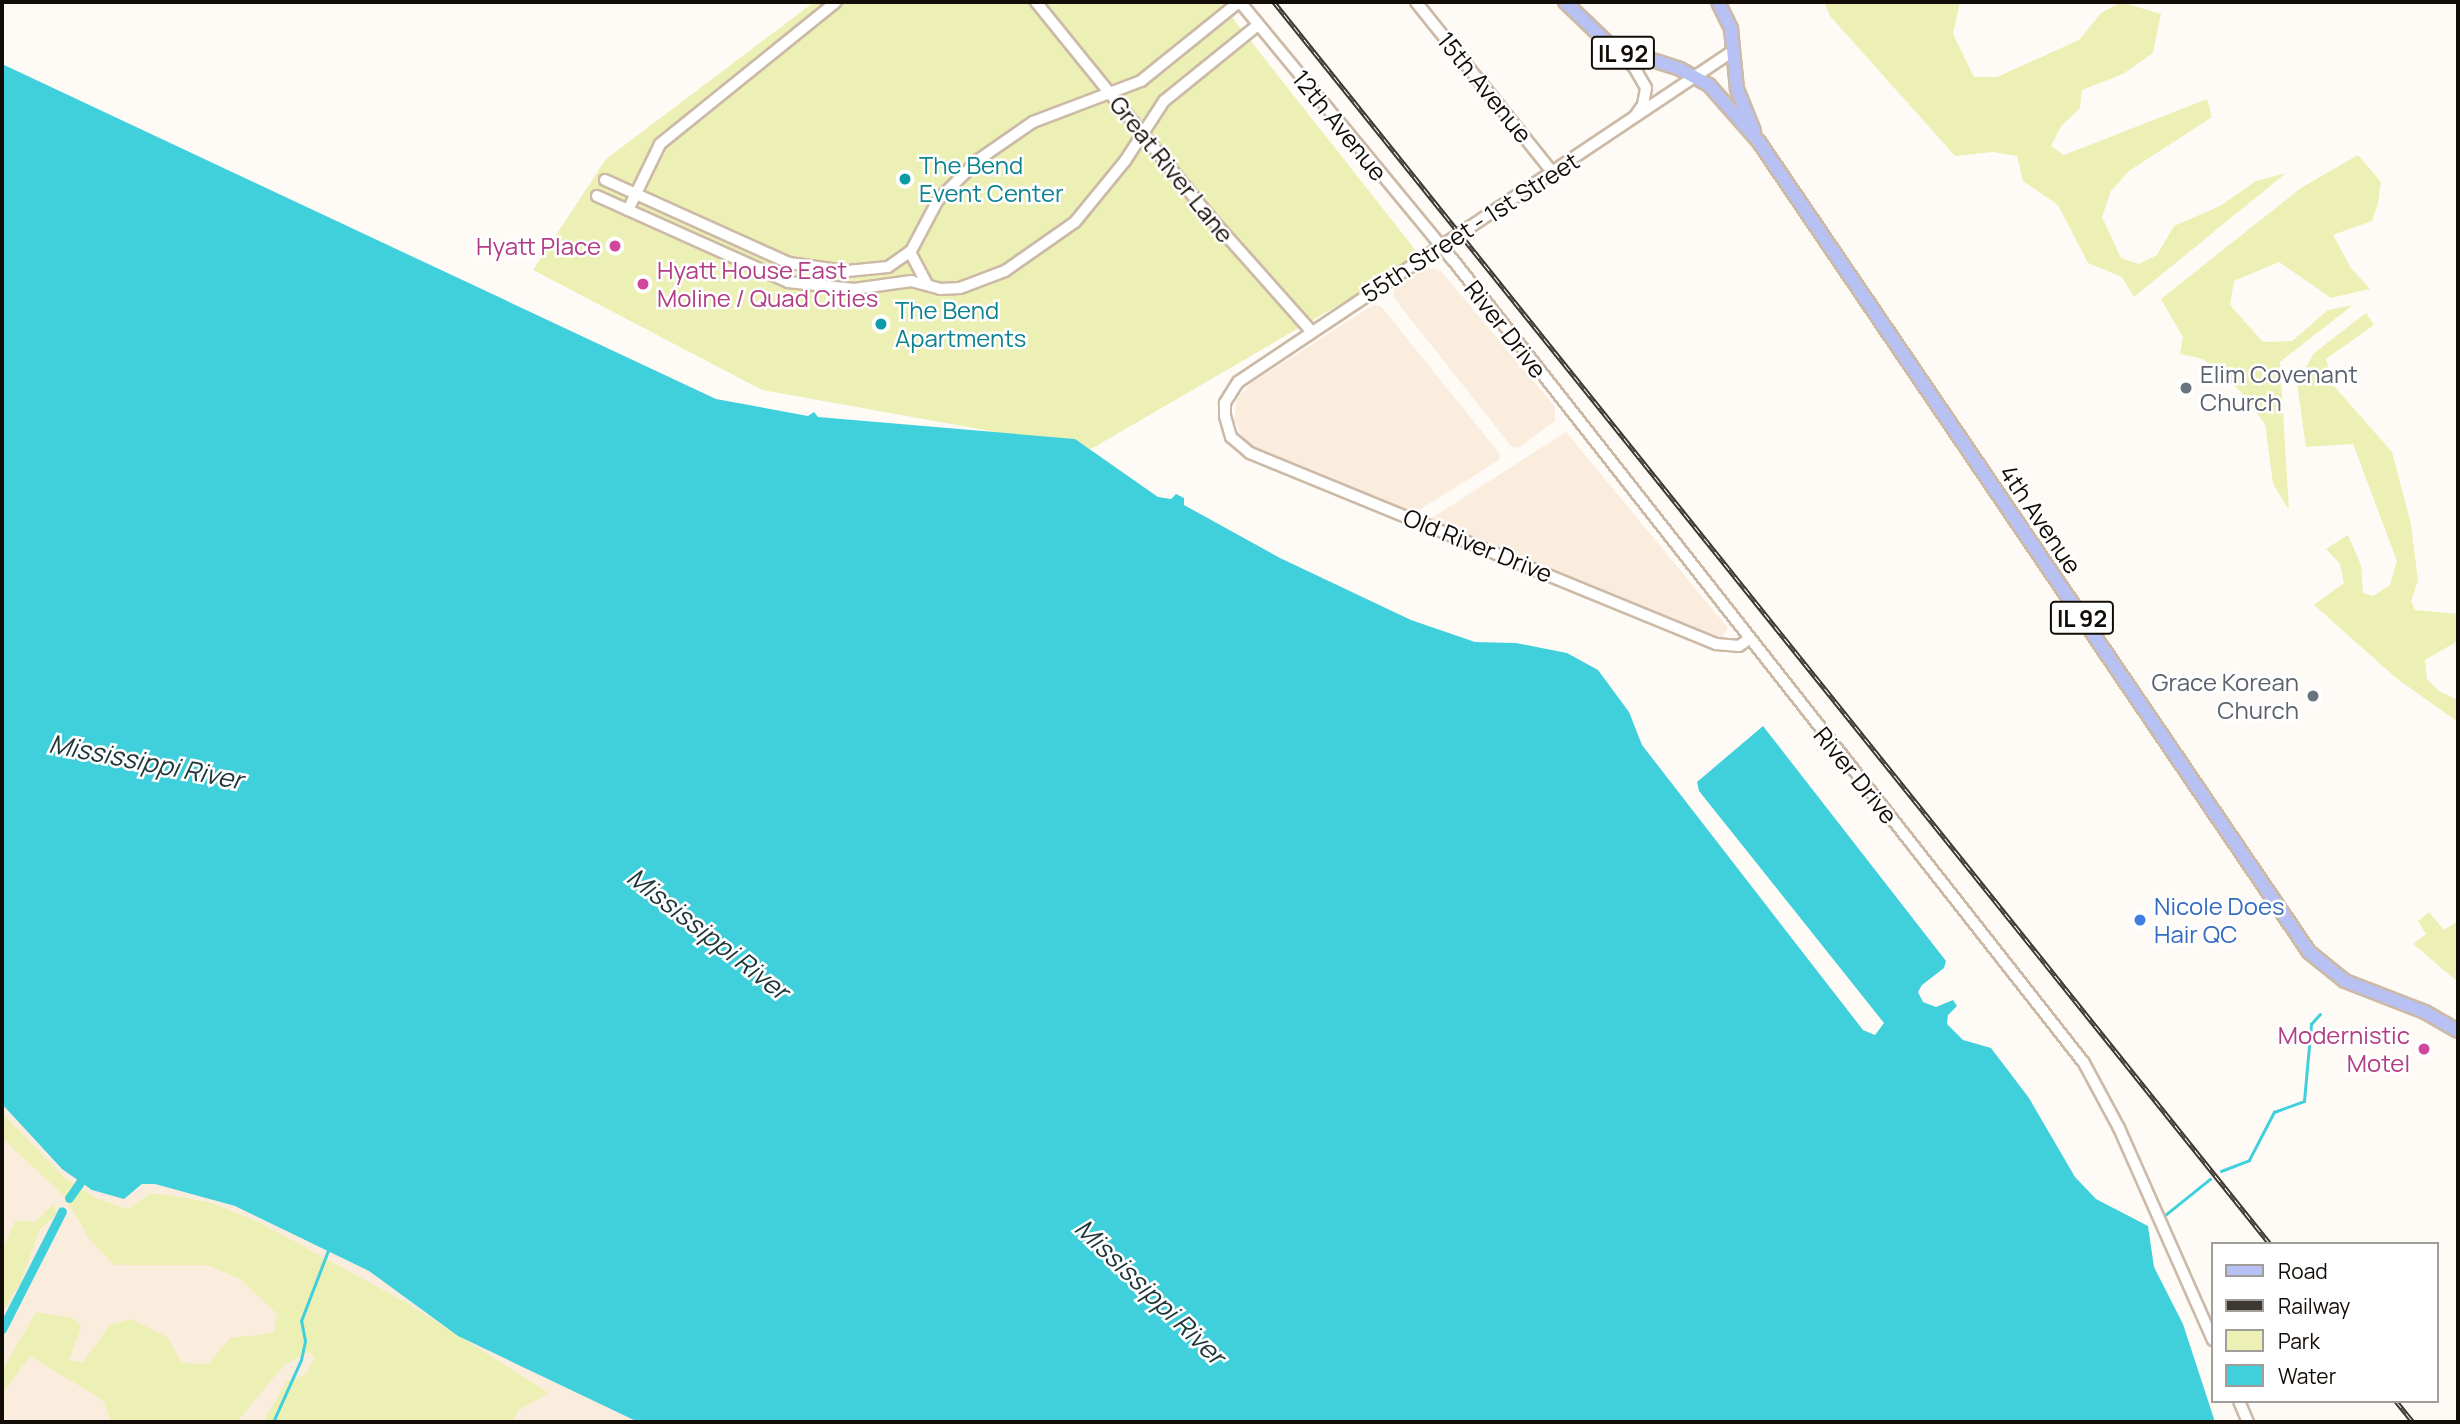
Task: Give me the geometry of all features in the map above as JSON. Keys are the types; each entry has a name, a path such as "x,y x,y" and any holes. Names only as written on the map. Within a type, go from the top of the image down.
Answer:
{"main road":[{"name":"IL 92","path":"1565,2 1612,47 1696,77"},
{"name":"IL 92","path":"1718,2 1731,29 1733,51"},
{"name":"4th Avenue","path":"1733,51 1737,89 1759,142"},
{"name":"4th Avenue","path":"1696,77 1720,94 1759,142 2302,942 2345,981 2425,1012 2458,1031"}],"street":[{"path":"628,209 652,155 671,134 835,2"},
{"name":"Great River Lane","path":"1036,2 1140,132 1312,331"},
{"path":"605,180 774,258 804,267 870,271 888,267 910,252 938,200 978,160 1033,122 1141,81 1240,2"},
{"name":"12th Avenue","path":"1240,2 1440,247"},
{"name":"15th Avenue","path":"1416,2 1553,173"},
{"path":"597,196 788,282 854,289 897,282 927,284 940,289 960,288 1027,258 1075,222 1125,161 1140,132 1164,101 1258,25"},
{"path":"1612,47 1634,66 1646,88 1643,105 1629,123"},
{"name":"55th Street - 1st Street","path":"1224,416 1225,403 1238,382 1733,51"},
{"name":"River Drive","path":"1440,247 2084,1063 2119,1128 2212,1338"},
{"path":"910,252 927,284"},
{"name":"Old River Drive","path":"1224,416 1231,437 1250,453 1718,645 1739,646 1749,639"},
{"path":"2240,1403 2248,1422"}],"shaded area":[{"path":"1426,267 1441,271 1555,407 1555,421 1518,448 1511,446 1393,297 1394,289"},
{"path":"1373,305 1381,306 1500,454 1499,460 1413,514 1245,443 1234,419 1237,399 1250,384"},
{"path":"1566,432 1728,628 1720,640 1430,519"},
{"path":"2,1104 62,1169 136,1191 142,1184 155,1184 235,1206 369,1271 458,1336 638,1422 2,1422"}],"green space":[{"path":"814,2 1220,2 1421,257 1091,449 762,390 533,270 606,159"},
{"path":"1824,2 1960,2 1953,34 1974,77 1997,77 2079,40 2101,13 2121,2 2161,14 2153,53 2123,74 2082,90 2080,108 2061,126 2051,146 2064,155 2207,99 2212,117 2129,171 2111,191 2102,217 2121,258 2139,264 2157,255 2174,226 2220,206 2256,181 2286,173 2134,297 2122,277 2088,263 2058,205 2023,181 2017,156 1993,152 1955,156 1830,16"},
{"path":"2358,155 2381,182 2378,203 2372,221 2333,235 2351,268 2370,289 2331,298 2279,262 2234,281 2230,305 2263,342 2292,341 2328,310 2353,305 2280,362 2289,510 2273,484 2265,424 2239,390 2203,359 2180,354 2183,337 2161,299 2301,188"},
{"path":"2366,313 2374,325 2326,359 2334,386 2392,452 2411,524 2418,581 2411,601 2415,610 2458,614 2458,641 2425,660 2427,679 2439,691 2458,700 2458,722 2396,678 2314,605 2344,583 2340,564 2326,549 2348,535 2361,565 2363,593 2373,596 2390,585 2397,561 2353,444 2306,447 2297,383 2314,353"},
{"path":"2429,912 2444,930 2458,921 2458,982 2413,944 2426,934 2418,921"},
{"path":"2,1113 65,1178 96,1198 128,1209 149,1194 165,1194 212,1203 261,1223 405,1302 549,1393 518,1410 513,1422 263,1422 286,1382 306,1374 315,1357 309,1352 284,1365 237,1422 111,1422 104,1401 30,1356 2,1394 2,1371 36,1312 73,1318 81,1327 69,1360 83,1362 110,1325 131,1319 167,1337 182,1363 208,1364 230,1338 274,1333 277,1314 240,1279 207,1265 114,1265 90,1240 64,1196 2,1138"},
{"path":"54,1203 57,1213 39,1231 21,1282 2,1313 2,1251 15,1221 35,1222"}],"water":[{"name":"Mississippi River","path":"2,64 716,399 808,416 814,412 818,417 1075,439 1158,497 1171,499 1176,494 1184,498 1184,505 1280,558 1411,620 1475,642 1516,643 1567,653 1598,670 1629,712 1642,745 1863,1030 1875,1035 1884,1023 1699,791 1697,782 1763,726 1946,961 1944,968 1922,985 1918,992 1923,1002 1936,1007 1953,1000 1957,1006 1948,1015 1947,1024 1963,1040 1991,1048 2029,1098 2075,1177 2096,1199 2148,1226 2154,1267 2183,1324 2215,1422 638,1422 458,1336 369,1271 235,1206 155,1184 142,1184 124,1199 92,1190 62,1169 2,1104"}],"waterway":[{"path":"2221,1171 2249,1160 2274,1112 2304,1101 2311,1024 2320,1014"},
{"path":"2164,1216 2210,1179"},
{"path":"69,1198 80,1182"},
{"path":"2,1329 62,1211"},
{"path":"273,1422 301,1360 305,1341 301,1321 329,1248"}],"railway":[{"path":"1274,2 2268,1242"},
{"path":"2398,1403 2413,1422"}],"place":[{"name":"The Bend Event Center","path":"905,179"},
{"name":"Hyatt Place","path":"615,246"},
{"name":"Hyatt House East Moline / Quad Cities","path":"643,284"},
{"name":"The Bend Apartments","path":"881,324"},
{"name":"Elim Covenant Church","path":"2186,388"},
{"name":"Grace Korean Church","path":"2313,696"},
{"name":"Nicole Does Hair QC","path":"2140,920"},
{"name":"Modernistic Motel","path":"2424,1049"}]}
